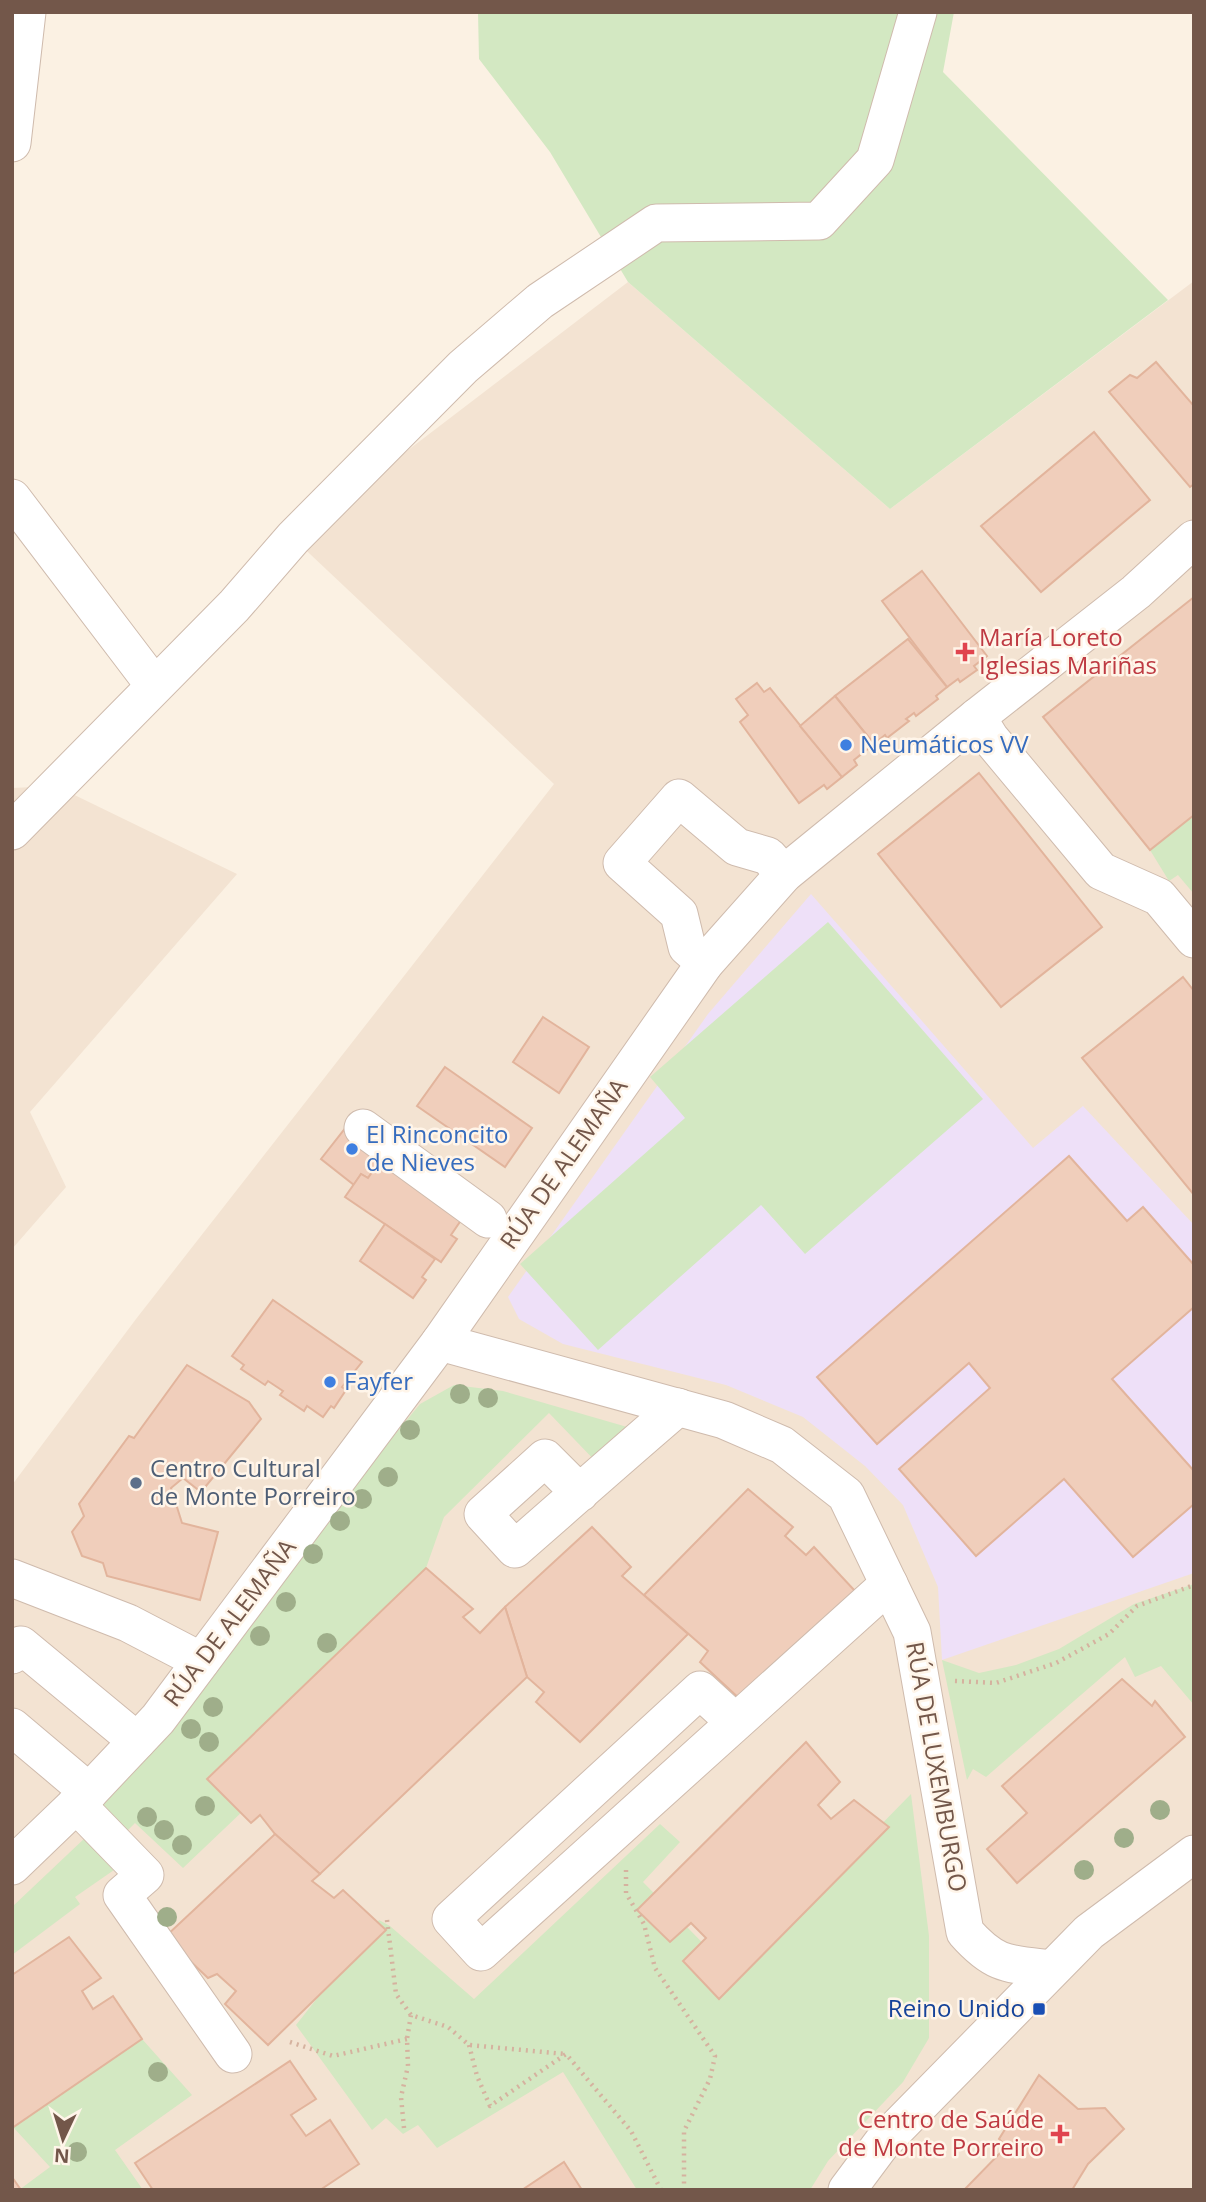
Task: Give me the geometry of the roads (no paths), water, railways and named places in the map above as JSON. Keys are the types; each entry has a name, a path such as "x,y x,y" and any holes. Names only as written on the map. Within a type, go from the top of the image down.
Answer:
{"street":[{"path":"12,143 27,12"},
{"path":"12,831 234,606 293,538 463,367 540,301 656,223 819,221 875,160 919,12"},
{"path":"12,498 154,685"},
{"name":"RÚA DE ALEMAÑA","path":"12,1866 83,1798 158,1719 440,1342 705,963 784,874 977,716 1136,592 1194,539"},
{"path":"977,716 990,738 1101,871 1159,897 1194,939"},
{"path":"705,963 687,947 679,914 622,863 630,853 679,798 737,848 768,856 784,874"},
{"path":"363,1128 488,1219"},
{"name":"RÚA DE LUXEMBURGO","path":"440,1342 724,1420 782,1445 846,1495 912,1632 965,1932 983,1952 1001,1962 1052,1969"},
{"path":"580,1493 678,1407"},
{"path":"12,1578 128,1623 201,1661"},
{"path":"735,1722 700,1690 451,1919 481,1952 889,1584"},
{"path":"12,1655 21,1645 137,1741"},
{"path":"12,1727 83,1798 145,1875 122,1895 233,2054"},
{"path":"847,2190 882,2143 1089,1932 1194,1854"}],"place":[{"name":"María Loreto Iglesias Mariñas","path":"965,652"},
{"name":"Neumáticos VV","path":"846,745"},
{"name":"El Rinconcito de Nieves","path":"352,1149"},
{"name":"Fayfer","path":"330,1382"},
{"name":"Centro Cultural de Monte Porreiro","path":"136,1483"},
{"name":"Reino Unido","path":"1039,2009"},
{"name":"Centro de Saúde de Monte Porreiro","path":"1060,2134"}]}
